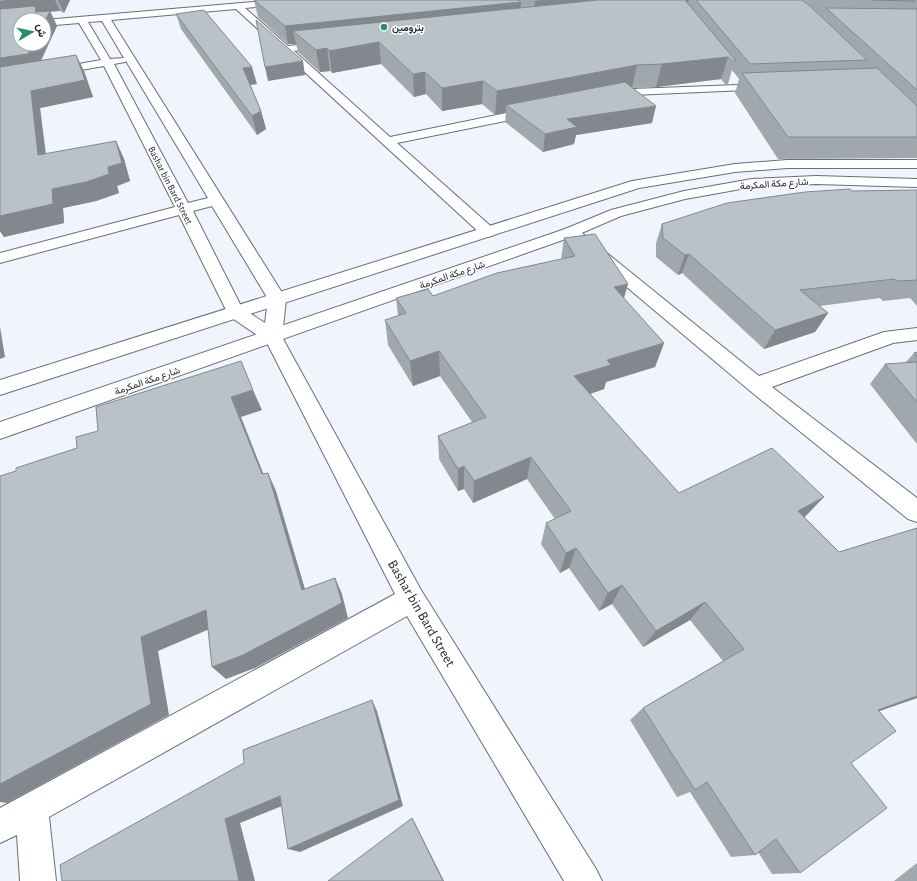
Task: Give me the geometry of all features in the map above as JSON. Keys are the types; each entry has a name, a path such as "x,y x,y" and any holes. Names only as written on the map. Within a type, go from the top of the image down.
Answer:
{"street":[{"path":"52,22 82,20 100,12 128,7 306,0"},
{"path":"52,16 235,3 488,232"},
{"path":"100,12 130,58 277,298 273,337"},
{"name":"Bashar bin Bard Street","path":"82,20 107,62 184,209 235,312 273,337 412,599 584,881"},
{"path":"286,49 336,43"},
{"path":"0,82 130,58"},
{"path":"729,76 739,88"},
{"path":"594,99 632,92 777,87"},
{"path":"388,141 548,109"},
{"name":"شارع مكة المكرمة","path":"0,388 277,298 637,184 734,168 787,164 917,164"},
{"name":"شارع مكة المكرمة","path":"0,431 571,232 616,213 684,194 752,183 816,180 917,183"},
{"path":"0,258 217,200"},
{"path":"571,232 756,385 917,512"},
{"path":"756,385 891,336 917,334"},
{"path":"0,826 412,599"},
{"path":"32,808 38,881"}],"building":[{"path":"254,0 518,0 521,2 285,26"},
{"path":"598,0 685,0 736,61 733,61 728,57 637,65 497,91 483,81 442,88 425,72 413,74 379,42 329,51 327,48 316,50 293,31"},
{"path":"696,0 802,0 867,60 750,64"},
{"path":"873,0 914,0 915,1"},
{"path":"35,6 36,12 12,12 12,52 29,52 28,54 0,58 0,9"},
{"path":"826,8 917,9 917,90"},
{"path":"204,10 252,67 243,68 261,111 252,116 176,14"},
{"path":"256,20 303,61 265,67"},
{"path":"76,55 85,80 31,91 38,155 116,141 122,163 108,167 109,174 86,182 52,189 53,204 0,216 0,67"},
{"path":"877,68 917,106 917,137 788,137 742,73"},
{"path":"625,82 656,106 567,119 577,127 545,134 506,105"},
{"path":"850,189 852,191 917,190 917,280 897,281 894,279 800,290 828,313 775,330 689,254 685,255 663,238 662,224 727,203 805,192"},
{"path":"595,234 628,284 614,287 664,343 607,360 611,365 574,376 679,493 772,448 824,497 798,511 839,552 917,528 917,696 878,710 896,731 851,763 887,808 800,873 776,839 755,855 707,782 695,790 643,708 744,649 705,602 656,631 622,585 608,593 576,548 566,553 546,523 571,511 531,457 474,481 464,466 458,469 438,436 486,417 439,351 410,361 385,320 406,313 396,298 428,289 433,296 497,273 575,256 564,238"},
{"path":"241,361 253,390 231,397 262,474 268,473 302,590 335,578 342,603 243,655 212,667 206,610 141,637 151,704 0,784 0,476 16,471 16,468 77,448 76,437 98,431 96,407"},
{"path":"917,362 917,402 885,364"},
{"path":"372,700 399,800 288,849 280,796 225,819 239,881 62,881 60,865 244,763 243,750"},
{"path":"412,818 443,881 328,881"}],"place":[{"name":"بترومين","path":"384,27"}]}
